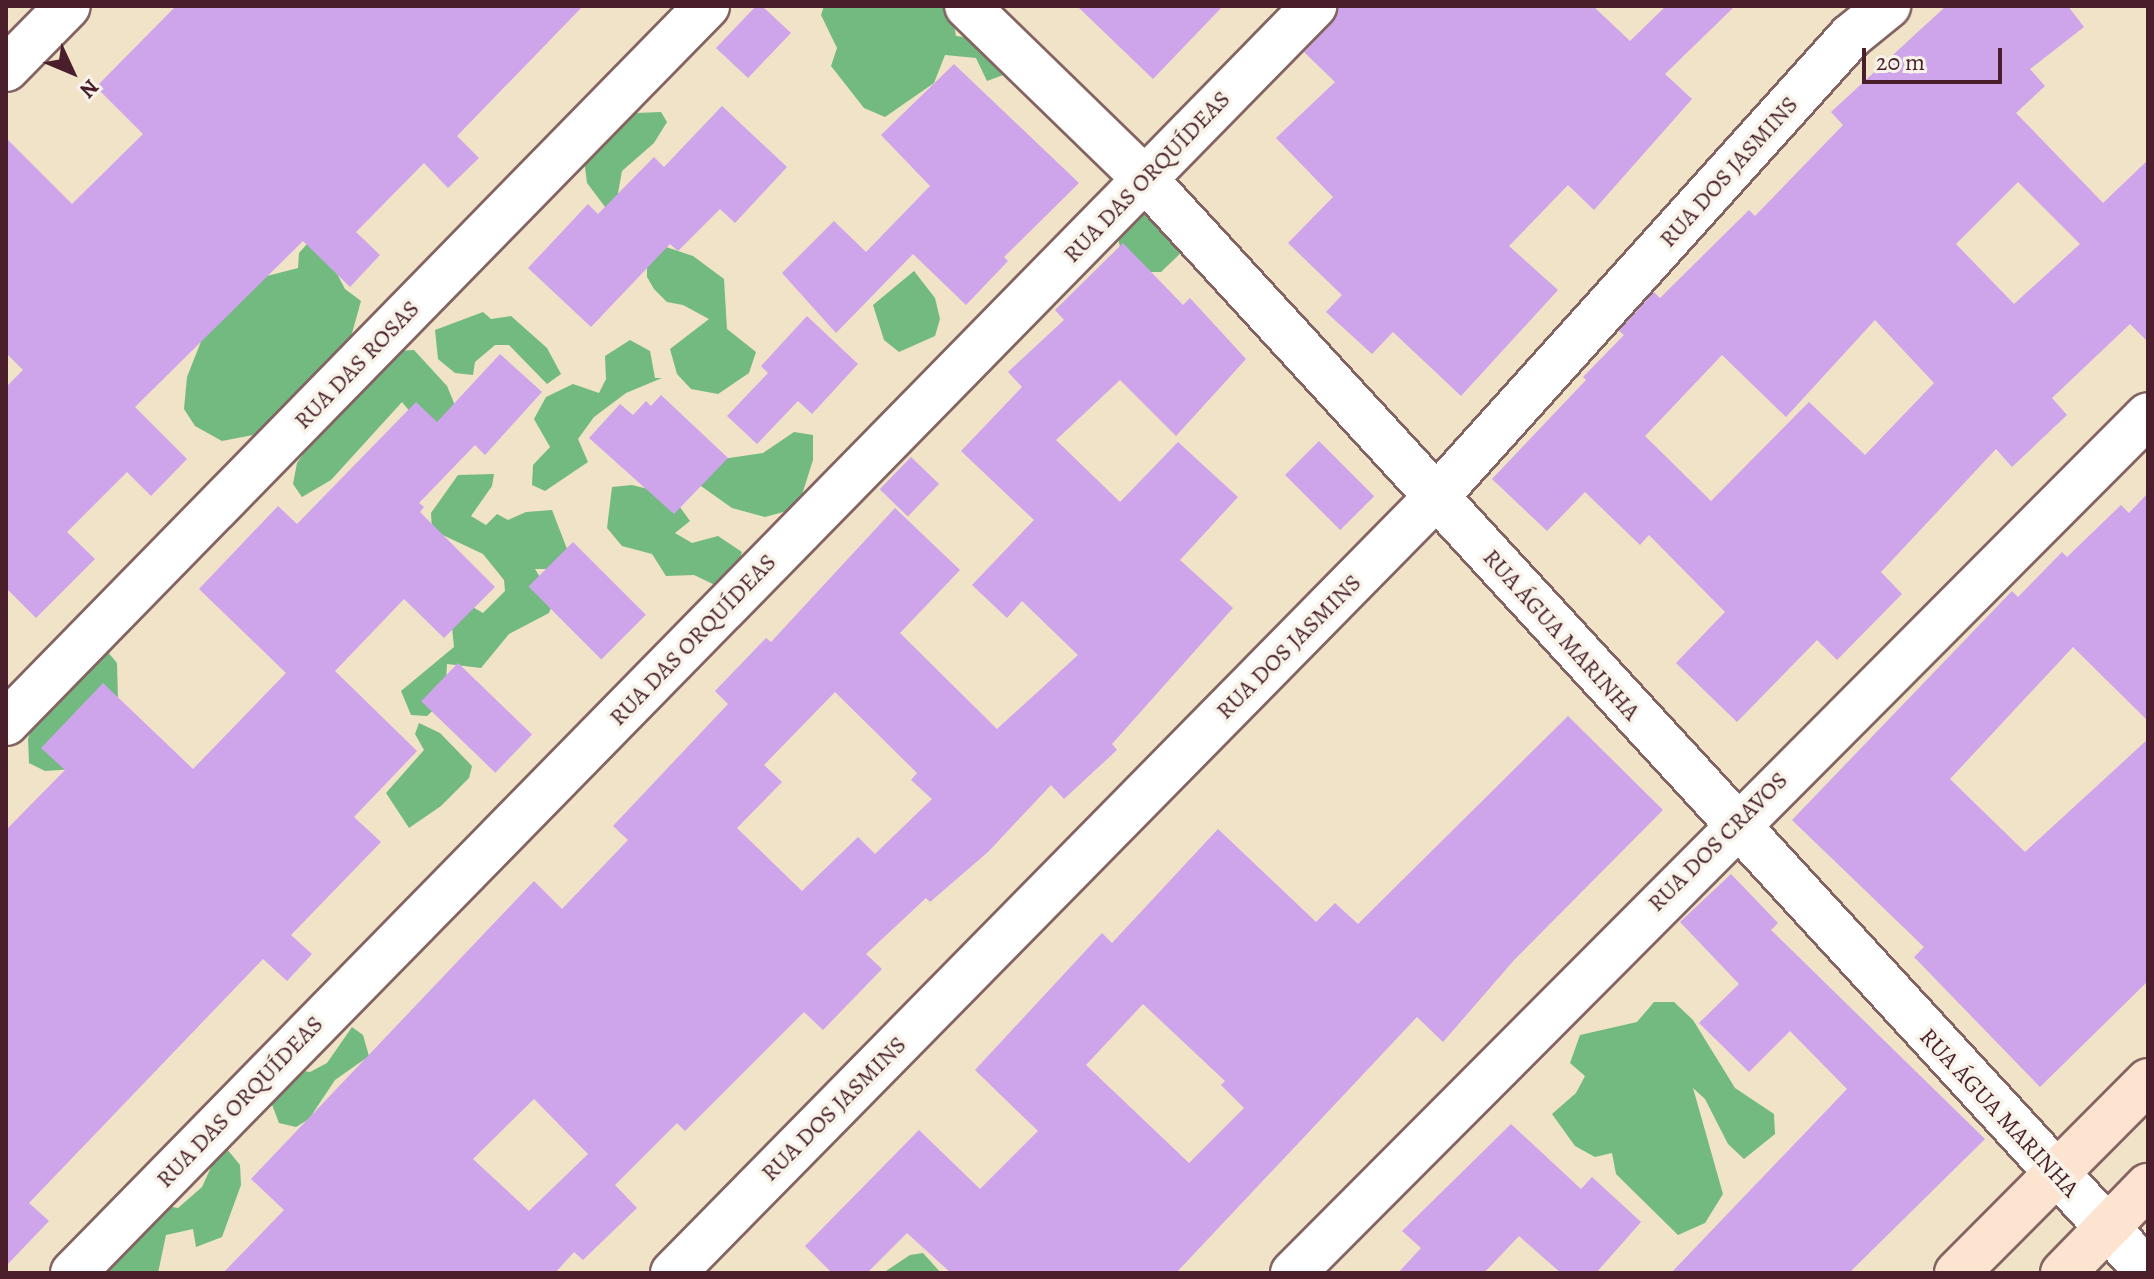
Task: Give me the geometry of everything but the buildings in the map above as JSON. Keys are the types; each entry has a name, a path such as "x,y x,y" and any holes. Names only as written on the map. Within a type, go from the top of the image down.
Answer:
{"main road":[{"path":"1957,1273 2148,1081"},
{"path":"2063,1273 2148,1186"}],"street":[{"path":"6,69 68,6"},
{"name":"RUA DAS ROSAS","path":"6,723 707,6"},
{"name":"RUA ÁGUA MARINHA","path":"967,6 1145,179 1734,826 2148,1272"},
{"name":"RUA DAS ORQUÍDEAS","path":"73,1273 1314,6"},
{"name":"RUA DOS JASMINS","path":"673,1273 1436,497 1851,36 1888,6"},
{"name":"RUA DOS CRAVOS","path":"1293,1273 1734,826 2148,415"}],"green space":[{"path":"824,6 951,6 956,36 981,39 1006,74 987,81 976,58 945,55 934,83 885,117 864,108 831,66 837,48 821,15"},
{"path":"661,112 667,122 654,143 622,171 618,193 623,213 663,246 693,256 724,279 727,329 756,352 749,373 718,394 691,389 677,374 670,349 709,319 683,305 667,302 654,289 647,277 647,249 627,236 587,183 584,159 605,135 637,113"},
{"path":"1141,207 1184,250 1161,272 1149,272 1122,254 1119,232"},
{"path":"316,234 345,289 361,301 349,344 253,435 222,441 195,426 184,409 187,377 202,339 267,276 298,268 299,253"},
{"path":"914,271 935,298 940,319 935,336 899,352 884,340 873,305"},
{"path":"483,312 491,319 511,316 547,348 561,374 547,384 509,345 495,345 475,362 473,375 455,373 438,359 435,330"},
{"path":"630,340 650,351 655,378 662,378 626,393 594,417 578,439 588,462 545,491 532,485 533,465 550,447 534,419 546,397 573,384 599,393 606,379 605,356"},
{"path":"414,350 447,386 459,415 438,432 421,425 402,402 331,480 302,497 293,484 297,463 314,438 396,351"},
{"path":"794,432 813,435 813,460 800,501 787,511 765,517 732,508 701,486 709,461 763,453"},
{"path":"494,474 492,486 471,516 486,525 497,514 508,520 526,512 552,510 569,554 564,569 535,569 554,600 549,613 509,634 481,668 447,664 445,699 427,716 411,715 401,691 454,647 451,617 464,602 483,613 505,591 504,580 483,554 432,530 431,513 458,475"},
{"path":"632,485 664,493 677,503 690,521 675,533 692,543 718,536 742,552 736,571 715,585 694,575 666,576 652,554 622,546 607,528 612,487"},
{"path":"102,645 117,663 118,699 75,769 45,771 29,763 28,739 35,717"},
{"path":"419,723 440,733 472,766 469,778 441,806 409,828 386,793 424,750 415,734"},
{"path":"1654,1002 1674,1002 1693,1020 1735,1088 1774,1114 1775,1134 1744,1159 1728,1144 1705,1099 1693,1088 1723,1194 1705,1223 1678,1235 1616,1174 1612,1153 1595,1157 1575,1146 1552,1114 1576,1093 1585,1076 1570,1063 1580,1035 1637,1022"},
{"path":"352,1027 363,1035 369,1056 335,1080 309,1119 296,1127 279,1123 271,1102 288,1069 310,1072 327,1063"},
{"path":"222,1143 240,1165 241,1185 222,1237 196,1247 193,1229 166,1235 158,1273 83,1273 161,1205 178,1208 202,1187"},
{"path":"923,1253 941,1273 883,1273 910,1255"}]}
